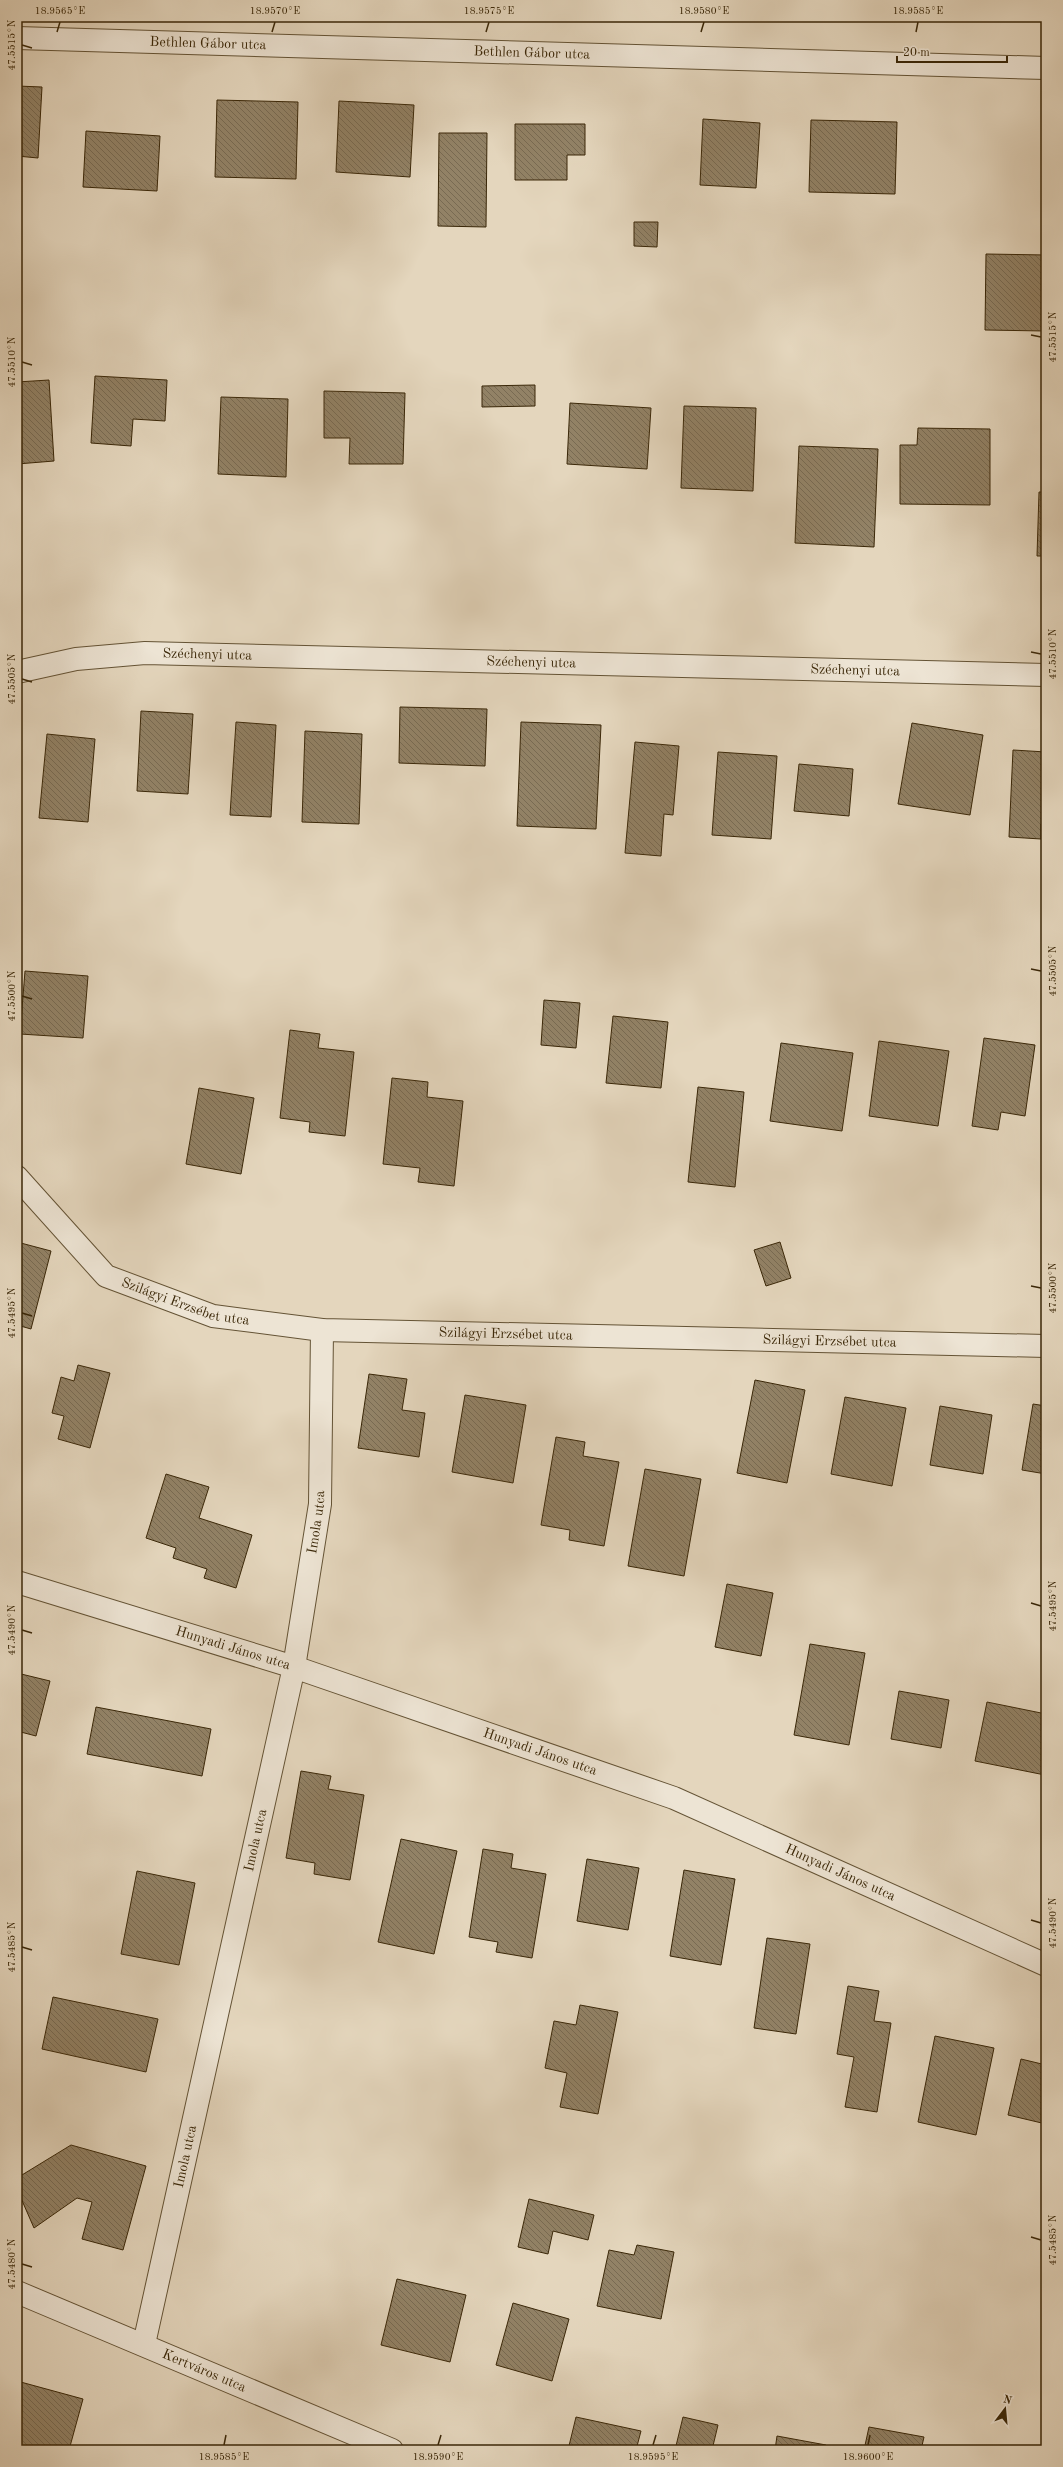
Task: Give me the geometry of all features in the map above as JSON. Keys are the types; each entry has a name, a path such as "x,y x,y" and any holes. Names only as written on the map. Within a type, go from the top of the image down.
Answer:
{"street":[{"name":"Bethlen Gábor utca","path":"17,38 1046,68"},
{"name":"Széchenyi utca","path":"17,672 76,659 144,654 1046,675"},
{"name":"Szilágyi Erzsébet utca","path":"17,1177 106,1276 213,1316 322,1330 1046,1346"},
{"name":"Imola utca","path":"144,2344 294,1667 320,1504 322,1330"},
{"name":"Hunyadi János utca","path":"17,1582 294,1667 674,1798 1046,1965"},
{"name":"Kertváros utca","path":"17,2292 144,2344 392,2450"}],"building":[{"path":"17,86 42,87 38,158 17,156"},
{"path":"217,100 298,102 296,179 215,177"},
{"path":"339,101 414,105 410,177 336,172"},
{"path":"703,119 760,123 756,188 700,185"},
{"path":"811,120 897,122 895,194 809,192"},
{"path":"515,124 585,124 585,155 567,155 567,180 515,180"},
{"path":"86,131 160,136 157,191 83,187"},
{"path":"439,133 487,133 486,227 438,226"},
{"path":"634,222 658,222 657,247 634,246"},
{"path":"986,254 1046,255 1045,331 985,330"},
{"path":"95,376 167,380 165,421 133,419 131,446 91,443"},
{"path":"49,380 54,461 17,464 17,382"},
{"path":"535,385 535,406 482,407 482,386"},
{"path":"324,391 405,393 403,464 349,464 350,438 324,438"},
{"path":"221,397 288,399 286,477 218,474"},
{"path":"570,403 651,408 647,469 567,464"},
{"path":"684,406 756,408 753,491 681,488"},
{"path":"918,428 990,429 990,505 900,504 900,445 917,445"},
{"path":"799,446 878,449 874,547 795,543"},
{"path":"1039,492 1046,492 1046,556 1037,556"},
{"path":"400,707 487,709 485,766 399,763"},
{"path":"141,711 193,714 188,794 137,791"},
{"path":"236,722 276,725 271,817 230,815"},
{"path":"521,722 601,725 596,829 517,826"},
{"path":"912,723 983,735 970,815 898,804"},
{"path":"305,731 362,734 359,824 302,822"},
{"path":"47,734 95,739 88,822 39,818"},
{"path":"635,742 679,746 673,815 664,814 661,856 625,853"},
{"path":"1013,750 1046,752 1046,824 1041,824 1041,839 1009,837"},
{"path":"718,752 777,756 771,839 712,835"},
{"path":"799,764 853,769 849,816 794,811"},
{"path":"25,971 88,976 83,1038 20,1034"},
{"path":"544,1000 580,1003 576,1048 541,1045"},
{"path":"613,1016 668,1022 661,1088 606,1083"},
{"path":"290,1030 320,1034 318,1048 354,1052 345,1136 309,1132 310,1122 280,1118"},
{"path":"984,1038 1035,1045 1025,1116 1001,1112 998,1130 972,1126"},
{"path":"879,1041 949,1051 938,1126 869,1116"},
{"path":"781,1043 853,1053 842,1131 770,1121"},
{"path":"392,1078 428,1082 427,1097 463,1101 454,1186 418,1182 420,1168 383,1164"},
{"path":"698,1087 744,1092 735,1187 688,1182"},
{"path":"199,1088 254,1098 241,1174 186,1164"},
{"path":"17,1242 51,1251 31,1329 17,1325"},
{"path":"780,1242 791,1278 766,1286 754,1250"},
{"path":"78,1365 110,1373 90,1448 58,1439 64,1416 52,1413 61,1377 74,1381"},
{"path":"369,1374 407,1379 402,1410 425,1413 419,1457 358,1448"},
{"path":"755,1380 805,1390 787,1483 737,1473"},
{"path":"465,1395 526,1405 513,1483 452,1472"},
{"path":"845,1397 906,1408 892,1486 831,1474"},
{"path":"1033,1404 1046,1406 1046,1474 1022,1470"},
{"path":"940,1406 992,1415 983,1474 930,1465"},
{"path":"556,1437 585,1442 583,1456 619,1462 604,1546 569,1540 570,1530 541,1525"},
{"path":"645,1469 701,1479 684,1576 628,1566"},
{"path":"166,1474 209,1487 199,1518 252,1535 236,1588 204,1578 207,1569 173,1558 176,1548 146,1538"},
{"path":"727,1584 773,1593 761,1656 715,1647"},
{"path":"810,1644 865,1653 849,1745 794,1735"},
{"path":"17,1673 50,1681 36,1736 17,1731"},
{"path":"899,1691 949,1700 941,1748 891,1739"},
{"path":"987,1702 1046,1714 1045,1775 975,1761"},
{"path":"96,1707 211,1729 202,1776 87,1754"},
{"path":"301,1771 331,1776 328,1789 364,1795 350,1880 314,1874 315,1863 286,1858"},
{"path":"401,1839 457,1851 434,1954 378,1942"},
{"path":"483,1849 513,1854 511,1868 546,1874 532,1958 496,1952 498,1942 469,1937"},
{"path":"587,1859 639,1868 628,1930 577,1921"},
{"path":"684,1870 735,1879 721,1965 670,1956"},
{"path":"137,1871 195,1883 179,1965 121,1954"},
{"path":"767,1938 810,1944 796,2034 754,2028"},
{"path":"848,1986 879,1991 874,2021 891,2023 877,2112 845,2107 854,2057 837,2054"},
{"path":"53,1997 158,2019 146,2072 42,2049"},
{"path":"580,2005 618,2012 598,2114 560,2107 567,2073 545,2068 554,2021 576,2025"},
{"path":"935,2036 994,2048 976,2135 918,2122"},
{"path":"1021,2059 1046,2065 1046,2124 1008,2115"},
{"path":"71,2145 146,2166 123,2250 82,2239 92,2202 77,2198 34,2228 17,2189 17,2178"},
{"path":"529,2199 594,2215 588,2240 553,2231 548,2254 518,2247"},
{"path":"637,2245 674,2252 661,2319 597,2306 609,2250 634,2255"},
{"path":"397,2279 466,2295 450,2362 381,2345"},
{"path":"513,2303 569,2319 552,2381 496,2365"},
{"path":"17,2381 83,2399 69,2450 17,2449"},
{"path":"576,2417 641,2431 636,2450 568,2450"},
{"path":"683,2417 718,2425 712,2450 675,2450"},
{"path":"869,2427 924,2437 921,2450 864,2450"},
{"path":"777,2436 826,2445 825,2450 775,2450"}]}
